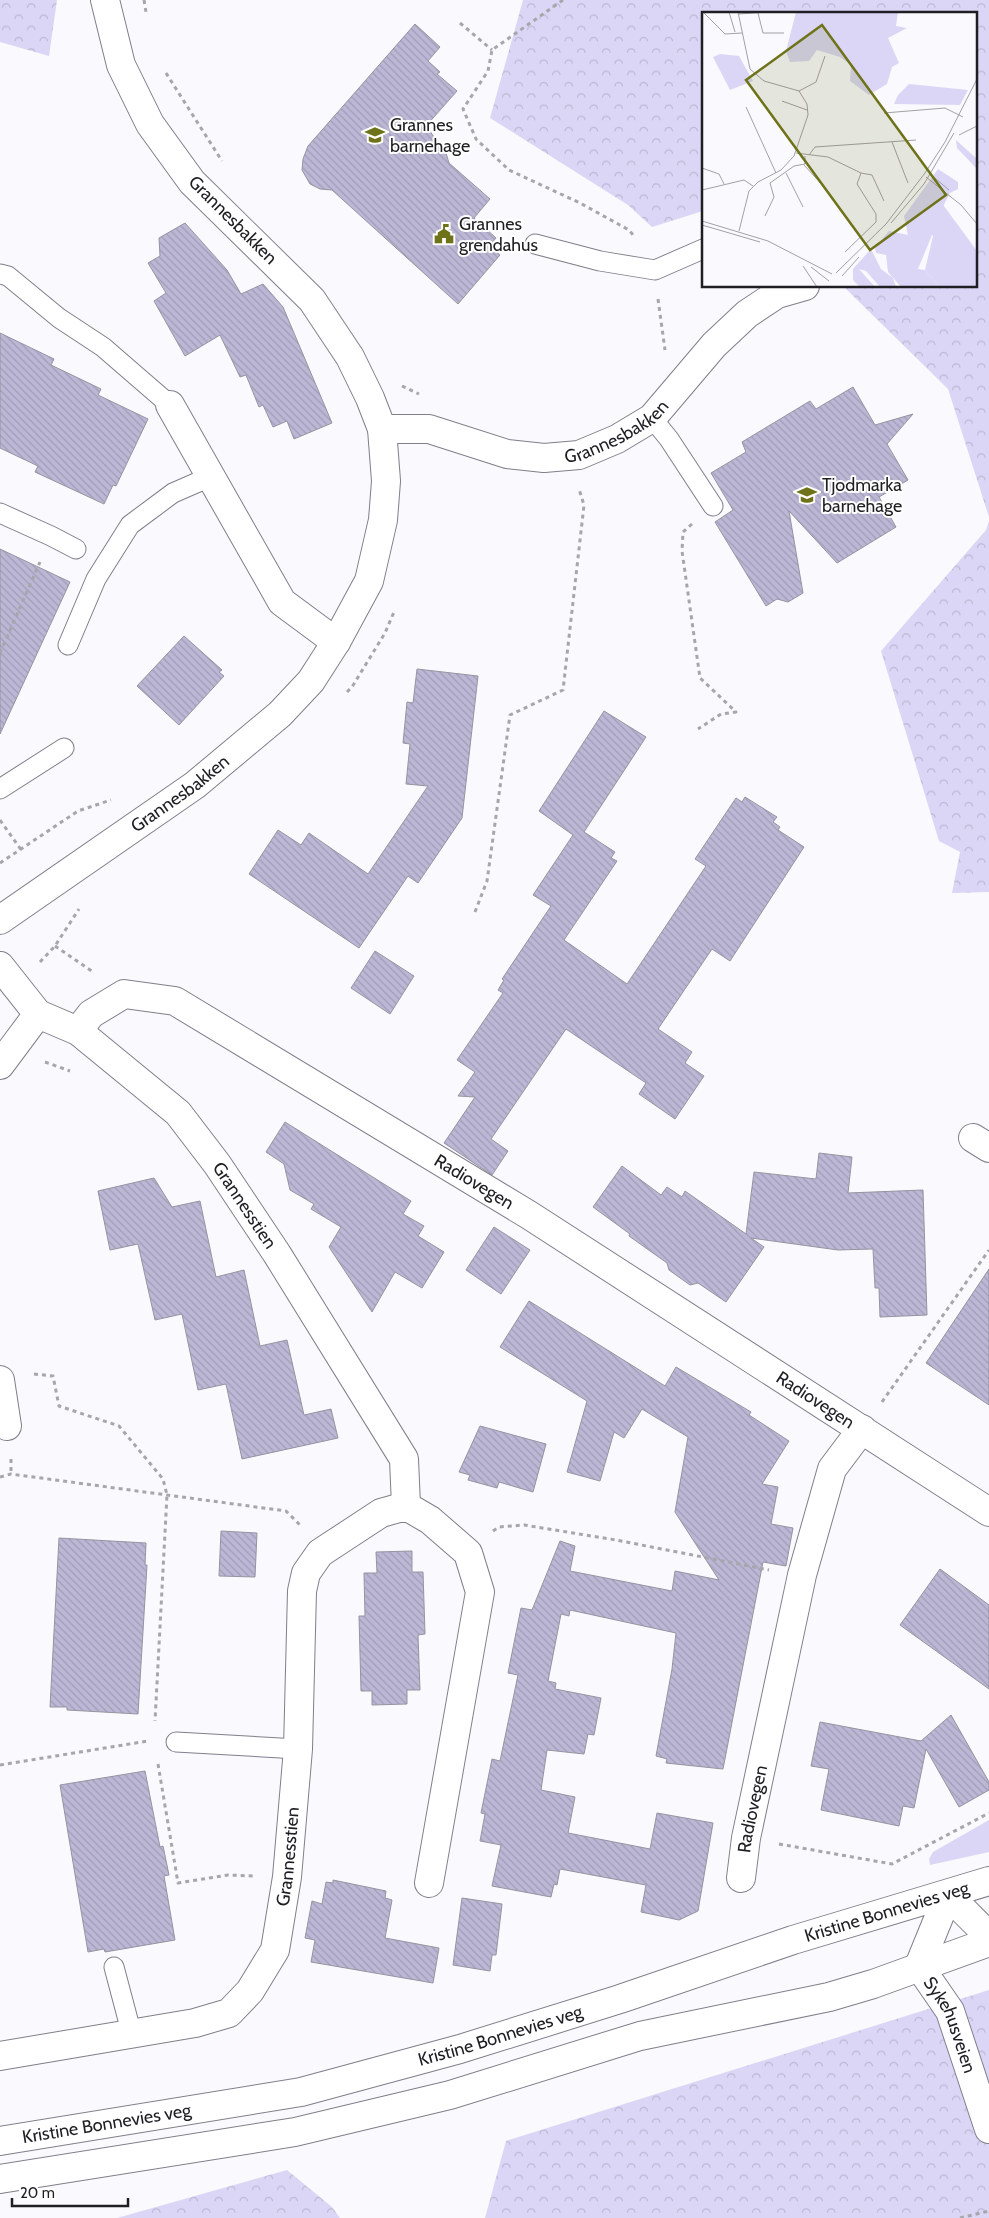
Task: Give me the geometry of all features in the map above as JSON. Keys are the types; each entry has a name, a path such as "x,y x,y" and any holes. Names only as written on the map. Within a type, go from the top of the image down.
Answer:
{"street":[{"name":"Grannesbakken","path":"0,920 202,780 280,714 312,681 336,642 368,581 383,520 386,481 382,429 370,398 350,357 312,300 192,182 150,124 121,65 105,0"},
{"name":"Grannesbakken","path":"382,429 429,429 506,454 544,458 579,455 617,439 652,418 714,345 775,290 790,288"},
{"path":"170,405 282,602 336,642"},
{"name":"Grannesstien","path":"0,966 38,1014 78,1031 178,1114 217,1164 277,1254 404,1459 406,1506 381,1513 336,1542 320,1553 306,1572 302,1591 298,1749 287,1877 275,1950 255,1985 230,2013 195,2023 0,2056"},
{"path":"78,1031 91,1014 124,994"},
{"name":"Radiovegen","path":"124,994 175,1001 529,1216 989,1512"},
{"path":"0,1065 38,1014"},
{"path":"0,1380 7,1426"},
{"name":"Radiovegen","path":"741,1878 746,1838 802,1575 832,1469 862,1429"},
{"path":"406,1506 430,1520 468,1553 480,1592 477,1618 429,1883"},
{"name":"Kristine Bonnevies veg","path":"0,2141 301,2092 460,2049 620,1999 793,1940 948,1895 989,1880"},
{"path":"948,1895 989,1936"},
{"name":"Sykehusveien","path":"948,1895 919,1966 950,2011 989,2129"},
{"path":"0,2179 295,2132 450,2095 640,2036 829,1997 873,1984 989,1942"}],"lane":[{"path":"535,244 600,261 655,270 702,248"},
{"path":"0,274 8,276 59,318 103,348 170,405"},
{"path":"652,418 669,439 713,506"},
{"path":"68,645 96,579 130,525 173,493 212,476"},
{"path":"0,513 76,549"},
{"path":"0,789 64,748"},
{"path":"176,1742 298,1749"},
{"path":"114,1967 132,2035"}],"path":[{"path":"144,0 146,17"},
{"path":"460,23 492,50"},
{"path":"161,66 222,161 229,168"},
{"path":"399,384 423,395"},
{"path":"475,912 488,881 510,715 563,690 584,505"},
{"path":"698,729 721,714 736,712 700,678 682,551 684,532 713,506"},
{"path":"0,653 51,536"},
{"path":"0,863 22,851 78,811 120,796"},
{"path":"0,820 22,851"},
{"path":"55,946 124,994"},
{"path":"862,1429 989,1250"},
{"path":"29,1373 53,1376 59,1406 119,1426 163,1479 166,1495 153,1740 178,1882 228,1875 287,1877"},
{"path":"0,1477 11,1474 286,1511 304,1530"},
{"path":"468,1553 499,1527 524,1525 802,1575"},
{"path":"0,1766 153,1740 176,1742"},
{"path":"746,1838 892,1864 989,1813"},
{"path":"960,2218 989,2211"}],"green space":[{"path":"0,0 57,0 49,56 0,42"},
{"path":"523,0 989,0 989,517 948,389 845,288 976,288 976,12 702,12 702,211 652,227 628,205 490,118"},
{"path":"989,521 989,892 952,893 960,852 939,841 881,651 986,530"},
{"path":"989,1820 989,1852 930,1865 929,1859 933,1852"},
{"path":"989,1990 989,2218 485,2218 506,2141"},
{"path":"287,2170 332,2207 340,2218 117,2218"}],"building":[{"path":"415,24 440,47 428,61 440,72 437,74 457,91 426,126 446,153 449,163 490,199 474,218 496,238 489,246 500,255 458,304 332,190 320,189 310,184 302,170 303,159 308,146"},
{"path":"185,223 227,270 241,294 263,284 283,307 332,423 294,439 287,421 273,427 263,405 259,407 246,375 240,377 220,335 185,356 154,301 166,293 148,263 160,256 159,238"},
{"path":"0,333 54,359 51,365 101,389 98,395 148,419 116,486 113,485 104,504 35,472 38,466 0,448"},
{"path":"853,387 875,425 913,414 887,444 908,480 879,497 896,527 837,563 789,511 803,593 788,602 777,599 766,606 715,522 733,510 711,473 746,452 742,442 810,401 816,409"},
{"path":"0,549 70,582 0,734"},
{"path":"184,636 222,670 219,672 224,676 179,725 137,686"},
{"path":"417,669 478,676 462,818 418,883 408,876 359,948 249,874 278,830 301,845 309,833 368,874 428,786 406,784 410,744 403,743 407,702 413,703"},
{"path":"604,711 646,737 584,832 615,852 611,858 617,861 564,940 627,984 706,866 695,859 736,798 742,802 745,797 777,817 773,822 780,827 778,830 804,847 730,961 712,949 658,1029 692,1052 685,1063 704,1076 675,1119 639,1094 646,1083 566,1029 491,1139 508,1151 492,1175 444,1143 475,1097 458,1096 475,1072 457,1060 503,993 498,990 504,980 502,979 551,906 533,895 573,835 539,811"},
{"path":"375,951 414,976 390,1014 351,988"},
{"path":"285,1122 411,1201 403,1214 424,1226 418,1236 444,1252 422,1288 395,1272 372,1312 329,1247 341,1227 311,1209 314,1204 290,1190 284,1164 266,1152"},
{"path":"819,1153 852,1157 848,1193 923,1190 927,1315 880,1317 879,1288 875,1288 873,1249 838,1250 751,1238 764,1247 726,1302 698,1283 690,1285 669,1270 667,1263 593,1207 622,1166 661,1195 667,1187 682,1197 685,1191 746,1234 754,1172 816,1179"},
{"path":"154,1178 172,1207 200,1201 216,1277 244,1270 260,1346 287,1340 304,1415 331,1409 338,1438 242,1459 226,1384 198,1390 182,1314 155,1320 138,1244 110,1250 98,1191"},
{"path":"494,1227 530,1250 501,1294 466,1270"},
{"path":"989,1269 989,1405 926,1363"},
{"path":"529,1301 665,1386 676,1367 751,1412 749,1415 789,1441 762,1484 778,1487 771,1524 793,1528 786,1566 763,1562 723,1769 666,1763 667,1759 656,1756 672,1669 676,1633 570,1610 569,1616 561,1614 548,1681 556,1683 555,1689 601,1698 594,1735 588,1734 584,1754 547,1750 541,1790 575,1797 568,1833 650,1849 657,1813 713,1823 698,1911 679,1920 641,1912 646,1885 560,1869 557,1885 554,1884 551,1897 492,1886 501,1845 480,1841 485,1814 481,1813 492,1759 500,1761 518,1675 508,1673 521,1608 532,1610 560,1541 575,1546 570,1571 672,1591 675,1571 719,1580 675,1512 688,1437 642,1409 624,1438 614,1432 600,1481 567,1472 587,1401 500,1347"},
{"path":"480,1426 546,1444 533,1492 499,1482 497,1488 468,1480 470,1475 459,1472"},
{"path":"221,1531 257,1533 255,1577 219,1576"},
{"path":"59,1538 146,1543 145,1565 147,1565 138,1714 67,1710 67,1707 50,1707"},
{"path":"412,1551 412,1572 423,1572 425,1634 418,1635 420,1690 407,1690 407,1704 372,1705 372,1691 361,1691 359,1616 365,1616 364,1573 377,1573 376,1552"},
{"path":"940,1569 989,1605 989,1689 900,1625"},
{"path":"951,1715 989,1782 989,1790 959,1807 926,1749 914,1808 903,1806 899,1826 821,1810 829,1769 811,1766 820,1722 921,1741"},
{"path":"145,1771 160,1847 163,1846 169,1875 164,1876 175,1940 105,1952 104,1949 88,1952 60,1785"},
{"path":"333,1880 386,1891 385,1898 392,1900 385,1938 439,1948 433,1983 311,1962 315,1940 305,1938 312,1901 322,1904 326,1882 333,1883"},
{"path":"462,1898 502,1904 496,1955 492,1955 490,1971 453,1965"}],"place":[{"name":"Grannes barnehage","path":"375,135"},
{"name":"Grannes grendahus","path":"444,234"},
{"name":"Tjodmarka barnehage","path":"807,495"}]}
